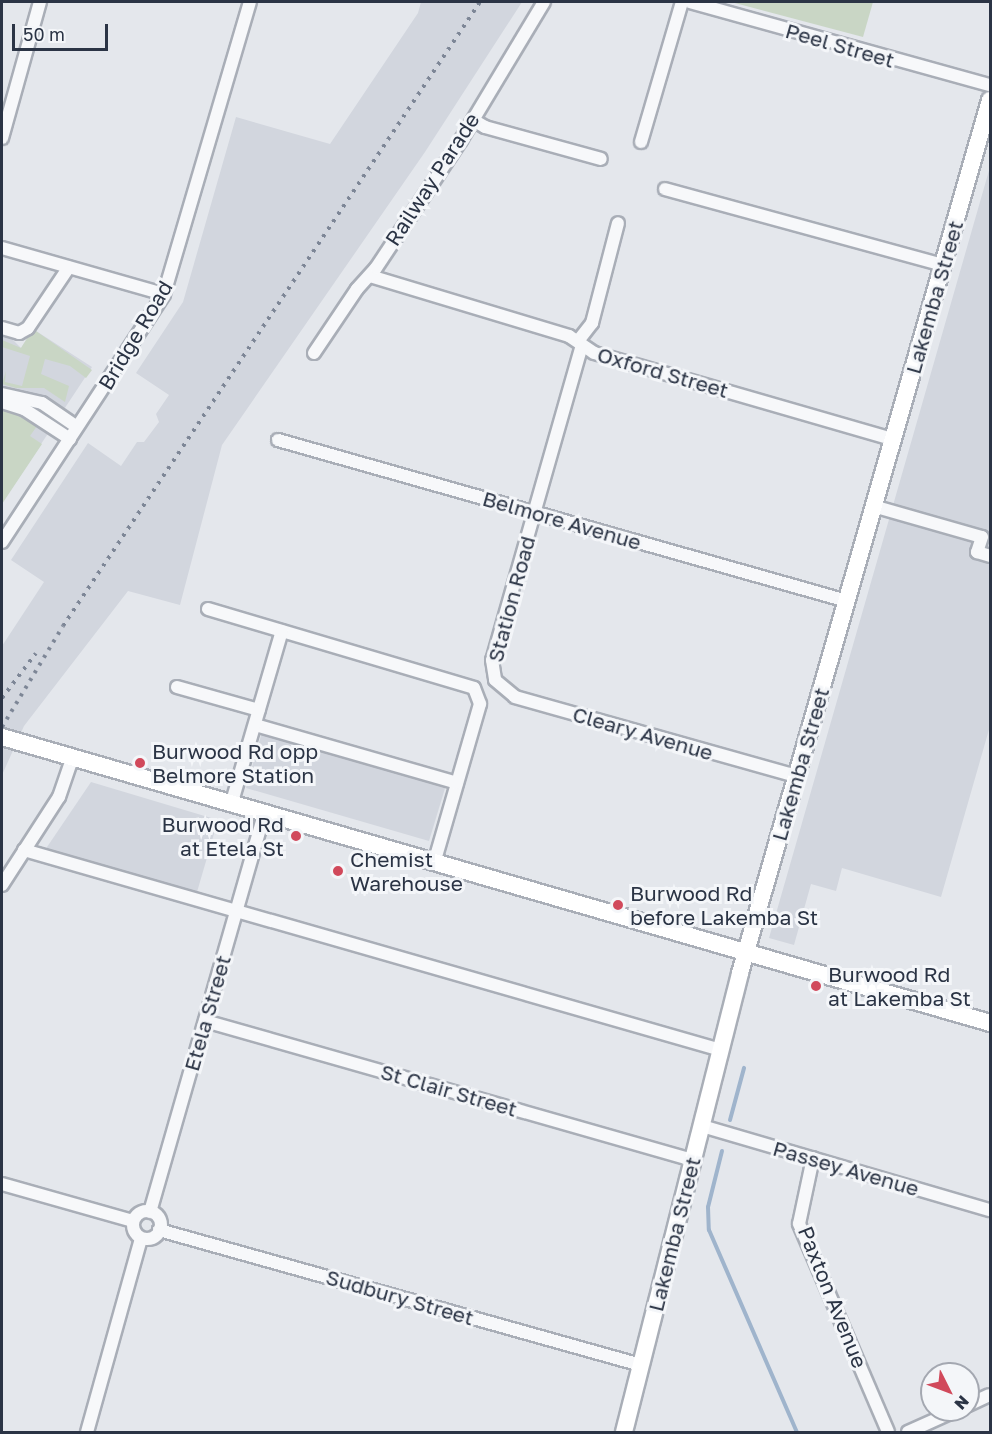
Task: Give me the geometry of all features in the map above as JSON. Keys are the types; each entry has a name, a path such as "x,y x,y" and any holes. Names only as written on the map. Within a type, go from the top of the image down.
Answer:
{"main road":[{"name":"Lakemba Street","path":"624,1432 747,953 990,100"},
{"path":"10,740 990,1023"}],"street":[{"path":"2,138 40,2"},
{"name":"Bridge Road","path":"2,542 164,294 249,2"},
{"name":"Railway Parade","path":"314,353 357,289 370,276 473,120 544,2"},
{"path":"641,142 682,2"},
{"name":"Peel Street","path":"690,2 990,85"},
{"path":"473,120 485,127 601,159"},
{"path":"665,189 943,265"},
{"name":"Station Road","path":"495,680 492,660 535,512 580,343 592,323 618,223"},
{"path":"2,248 164,294"},
{"path":"2,328 19,333 28,328 69,267"},
{"name":"Oxford Street","path":"370,276 580,343 594,353 892,439"},
{"path":"2,394 42,403 77,427"},
{"path":"2,402 24,409 70,439"},
{"name":"Belmore Avenue","path":"278,440 847,601"},
{"path":"873,506 982,537 977,552 990,556"},
{"path":"208,609 465,682 477,691 480,704 434,863"},
{"path":"231,805 282,631"},
{"name":"Cleary Avenue","path":"495,680 515,697 796,777"},
{"path":"177,687 259,710"},
{"path":"255,725 457,783"},
{"path":"2,885 58,797 72,759"},
{"name":"Etela Street","path":"150,1212 264,815"},
{"path":"24,850 721,1050"},
{"name":"St Clair Street","path":"205,1021 693,1160"},
{"name":"Passey Avenue","path":"702,1126 990,1210"},
{"name":"Paxton Avenue","path":"813,1158 799,1224 888,1432"},
{"path":"2,1184 133,1221"},
{"path":"142,1212 150,1212 160,1221 159,1230 150,1238 141,1238 135,1233 133,1221 142,1212"},
{"name":"Sudbury Street","path":"159,1230 641,1365"},
{"path":"87,1432 141,1238"},
{"path":"980,1399 989,1395"},
{"path":"908,1432 930,1422"}],"shaded area":[{"path":"421,2 522,2 425,152 222,445 180,605 128,591 24,726 2,775 2,646 44,582 11,560 88,443 121,466 137,442 144,442 159,422 156,414 169,395 136,373 183,302 236,117 330,144 418,13"},
{"path":"990,167 990,726 941,897 842,868 836,891 811,884 794,945 769,938"},
{"path":"33,329 92,367 2,503 2,336 12,339 21,348"},
{"path":"262,732 446,785 429,841 246,788"},
{"path":"91,782 218,820 197,892 45,850"}],"green space":[{"path":"731,2 873,2 863,37"},
{"path":"33,329 92,370 86,378 70,366 45,359 41,374 69,386 65,402 44,388 16,388 2,384 6,371 5,382 22,386 30,356 2,347 2,340 21,348"},
{"path":"2,407 37,426 30,436 42,444 2,504"}],"waterway":[{"path":"730,1120 744,1068"},
{"path":"722,1151 708,1207 709,1230 797,1432"}],"railway":[{"path":"2,727 63,626 480,2"},
{"path":"2,698 36,653"}],"place":[{"name":"Burwood Rd opp Belmore Station","path":"140,763"},
{"name":"Burwood Rd at Etela St","path":"296,836"},
{"name":"Chemist Warehouse","path":"338,871"},
{"name":"Burwood Rd before Lakemba St","path":"618,905"},
{"name":"Burwood Rd at Lakemba St","path":"816,986"}]}
